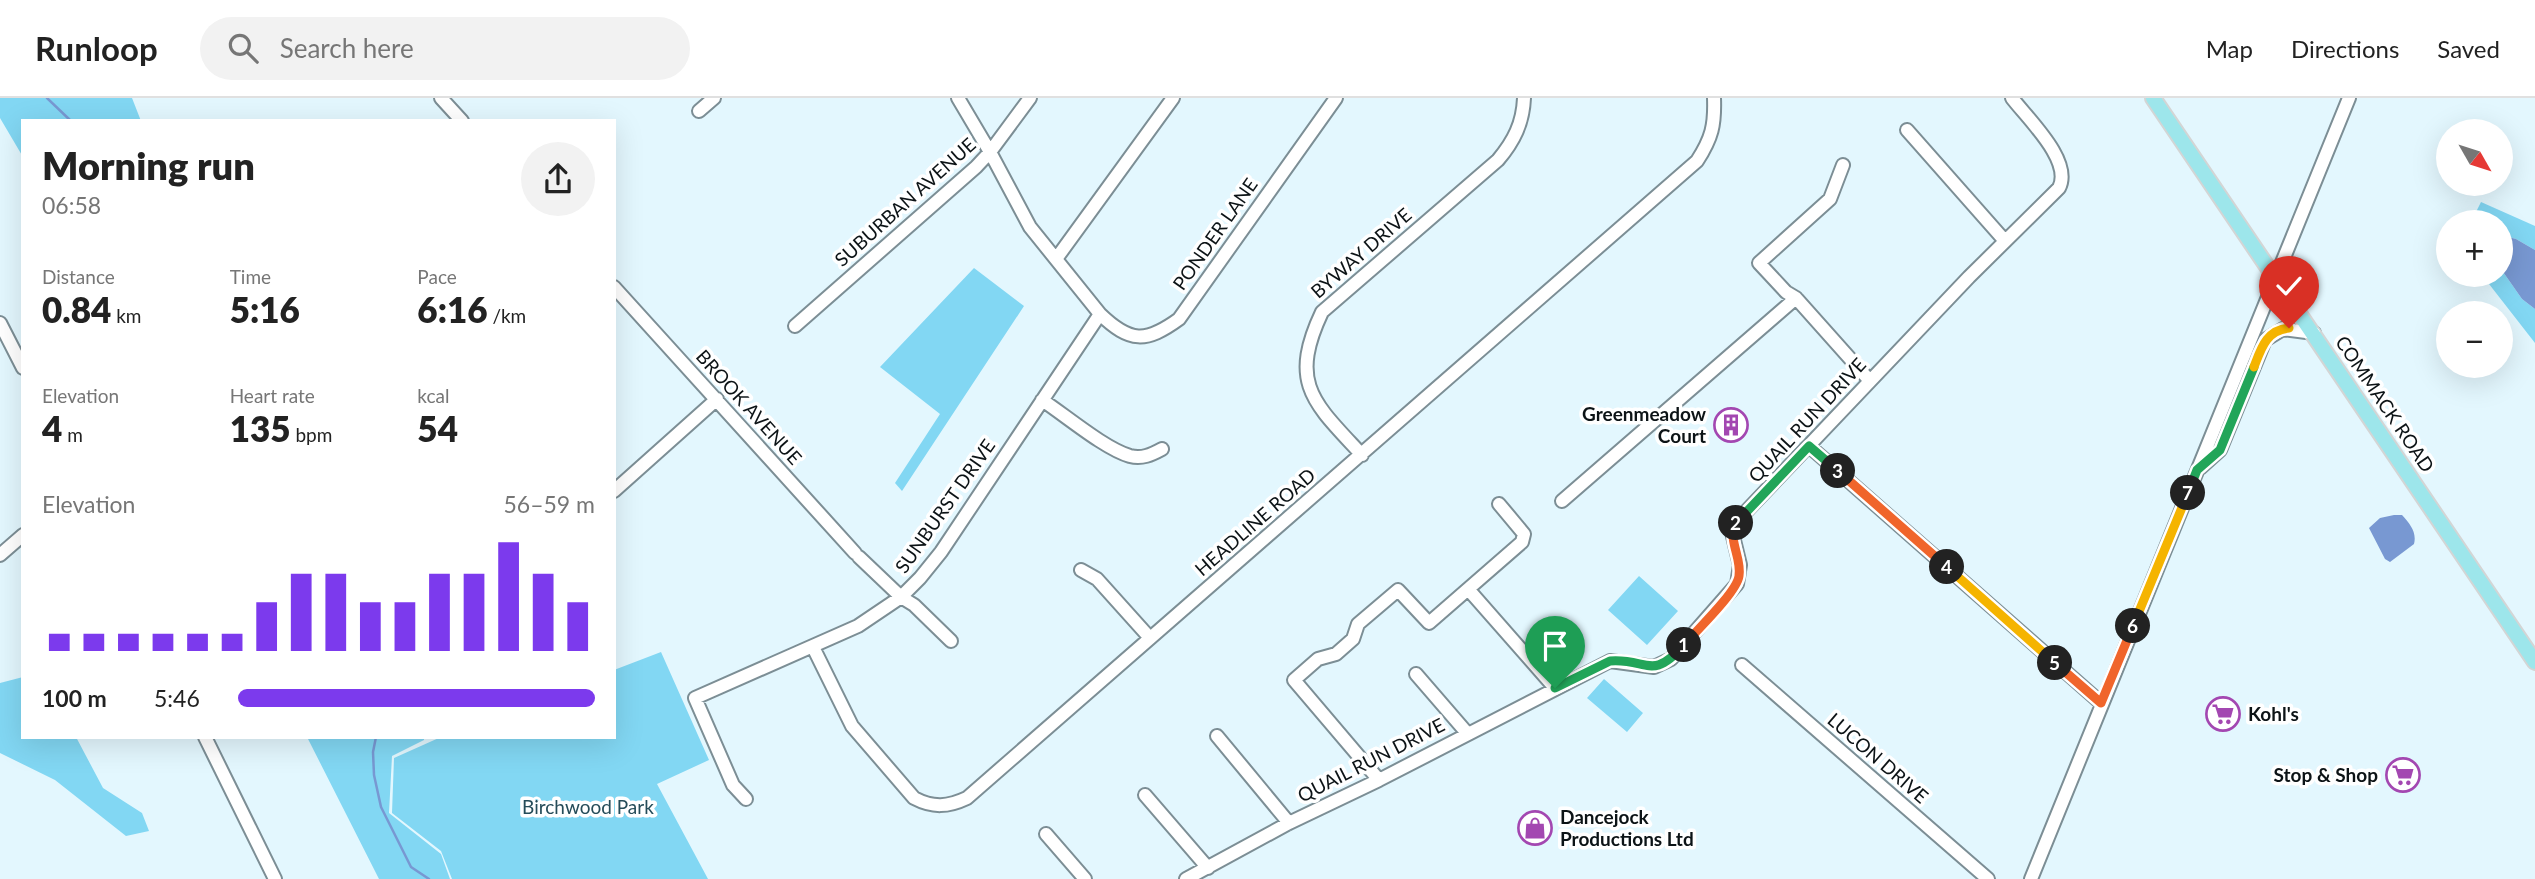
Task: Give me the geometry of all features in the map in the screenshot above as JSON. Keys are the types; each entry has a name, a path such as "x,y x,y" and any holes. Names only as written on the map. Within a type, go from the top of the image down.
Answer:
{"main road":[{"name":"COMMACK ROAD","path":"2154,98 2535,662"}],"street":[{"path":"441,98 459,119"},
{"path":"699,111 714,98"},
{"path":"958,98 1030,227 1100,314"},
{"name":"SUBURBAN AVENUE","path":"795,326 990,152 1030,98"},
{"path":"1056,259 1173,98"},
{"name":"PONDER LANE","path":"1100,314 1127,334 1144,337 1160,333 1179,319 1336,98"},
{"name":"BYWAY DRIVE","path":"1362,455 1318,408 1309,390 1306,365 1311,336 1322,312 1498,160 1518,130 1524,113 1524,98"},
{"name":"HEADLINE ROAD","path":"814,647 852,726 914,798 927,805 951,806 967,798 1697,162 1709,142 1715,120 1714,98"},
{"name":"QUAIL RUN DRIVE","path":"1186,879 1289,823 1379,780 1610,661 1654,667 1671,659 1737,583 1740,565 1733,542 1735,525 1870,381 2059,188 2063,178 2060,162 2012,98"},
{"path":"2031,879 2349,98"},
{"path":"1907,130 2005,241"},
{"path":"1843,165 1830,199 1759,263 1786,292 1796,298 1870,381"},
{"name":"BROOK AVENUE","path":"616,289 857,555 951,641"},
{"path":"1562,501 1796,298"},
{"name":"SUNBURST DRIVE","path":"746,799 733,785 695,698 858,626 901,597 920,579 941,552 1100,314"},
{"path":"0,323 21,364"},
{"path":"2197,470 2220,450 2265,340 2283,329 2314,333"},
{"path":"616,489 717,399"},
{"path":"1042,400 1130,456 1148,457 1162,449"},
{"path":"1809,446 2101,703"},
{"path":"1379,780 1294,680 1318,659 1336,654 1345,647 1353,639 1358,624 1398,590 1429,623 1522,542 1524,534 1499,504"},
{"path":"0,555 21,537"},
{"path":"1081,570 1097,579 1150,638"},
{"path":"1468,589 1555,688"},
{"name":"LUCON DRIVE","path":"1742,666 1988,879"},
{"path":"1416,674 1468,733"},
{"path":"1217,736 1289,823"},
{"path":"206,739 275,879"},
{"path":"1145,795 1208,868"},
{"path":"1046,834 1085,879"}],"green space":[{"path":"0,98 132,98 140,119 21,119 21,154 0,118"},
{"path":"2481,202 2499,210 2477,210"},
{"path":"2513,216 2535,226 2535,250 2513,238"},
{"path":"974,268 1024,306 902,491 895,483 940,414 880,367"},
{"path":"2513,286 2522,299 2535,309 2535,343 2513,315 2513,301 2502,301 2491,287"},
{"path":"1639,576 1678,611 1647,645 1608,610"},
{"name":"Birchwood Park","path":"661,652 709,760 657,784 708,879 452,879 441,851 392,813 394,758 437,739 616,739 616,669"},
{"path":"21,678 21,739 77,739 103,788 142,813 149,831 126,836 55,780 0,753 0,683"},
{"path":"1604,679 1643,713 1627,732 1587,698"},
{"path":"308,739 424,739 392,756 389,813 441,854 450,879 379,879"}],"shaded area":[{"path":"2513,238 2535,250 2535,309 2522,299 2513,286"},
{"path":"2402,515 2405,518 2412,528 2415,540 2414,544 2390,562 2385,559 2369,528 2380,518"}],"waterway":[{"path":"47,98 69,119"},
{"path":"376,739 374,775 381,807 411,867 429,879"}],"place":[{"name":"Greenmeadow Court","path":"1731,425"},
{"name":"Kohl's","path":"2223,714"},
{"name":"Stop & Shop","path":"2403,775"},
{"name":"Dancejock Productions Ltd","path":"1535,828"}],"route":[{"path":"1555,688 1610,661 1620,660 1654,667 1671,659 1735,588 1740,565 1732,532 1738,520 1809,446 2101,703 2197,470 2220,450 2265,340 2277,331 2289,328"}]}
